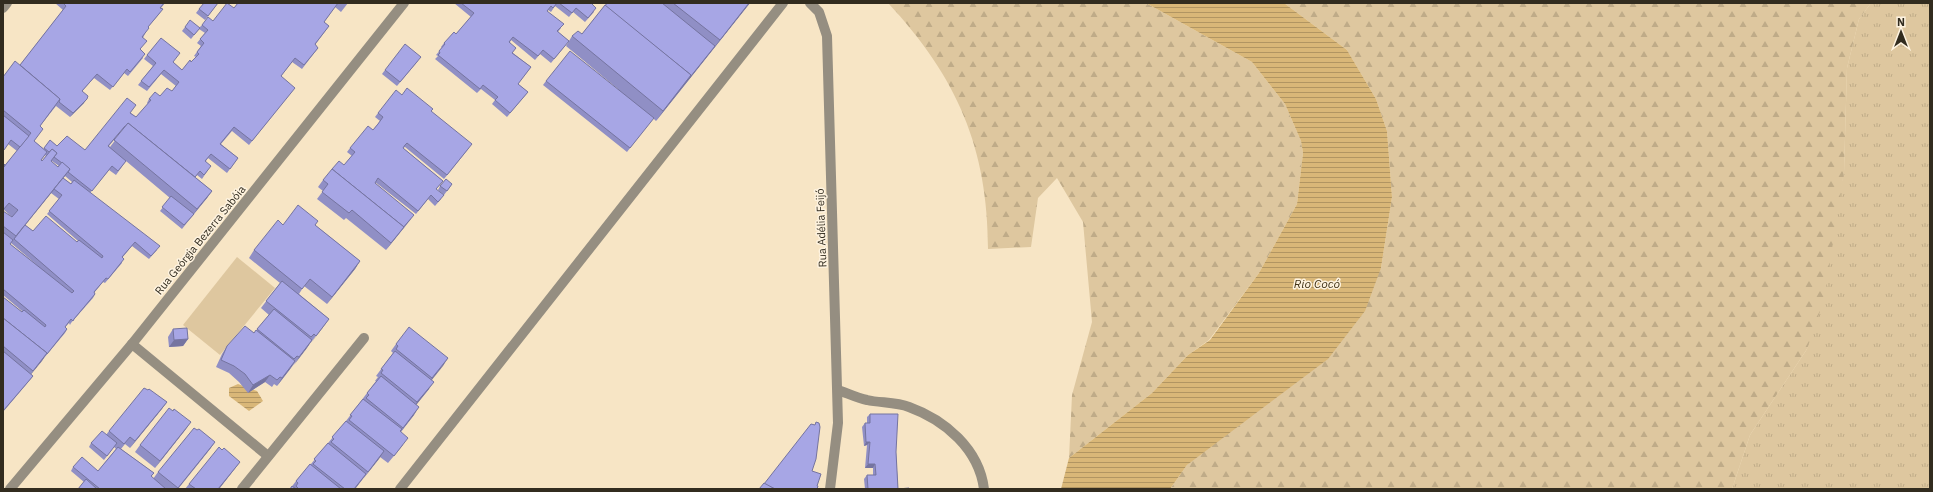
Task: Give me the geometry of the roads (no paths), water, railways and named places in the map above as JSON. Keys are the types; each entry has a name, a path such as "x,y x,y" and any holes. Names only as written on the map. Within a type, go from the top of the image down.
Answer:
{"street":[{"path":"3,8 7,3"},
{"name":"Rua Geórgia Bezerra Sabóia","path":"10,489 132,344 404,3"},
{"path":"400,489 783,3"},
{"name":"Rua Adélia Feijó","path":"810,3 819,12 827,36 838,390 838,423 830,489"},
{"path":"242,489 364,338"},
{"path":"132,344 268,456"},
{"path":"838,390 866,400 908,406 936,419 960,438 974,461 984,489"}],"water":[{"name":"Rio Cocó","path":"1146,3 1284,3 1347,50 1376,99 1387,131 1392,197 1381,268 1365,311 1328,359 1187,465 1170,489 1061,489 1069,458 1152,393 1188,355 1210,340 1259,273 1297,204 1303,153 1301,141 1285,104 1252,62"},
{"path":"238,384 257,391 263,401 249,411 229,396 229,388"}]}
